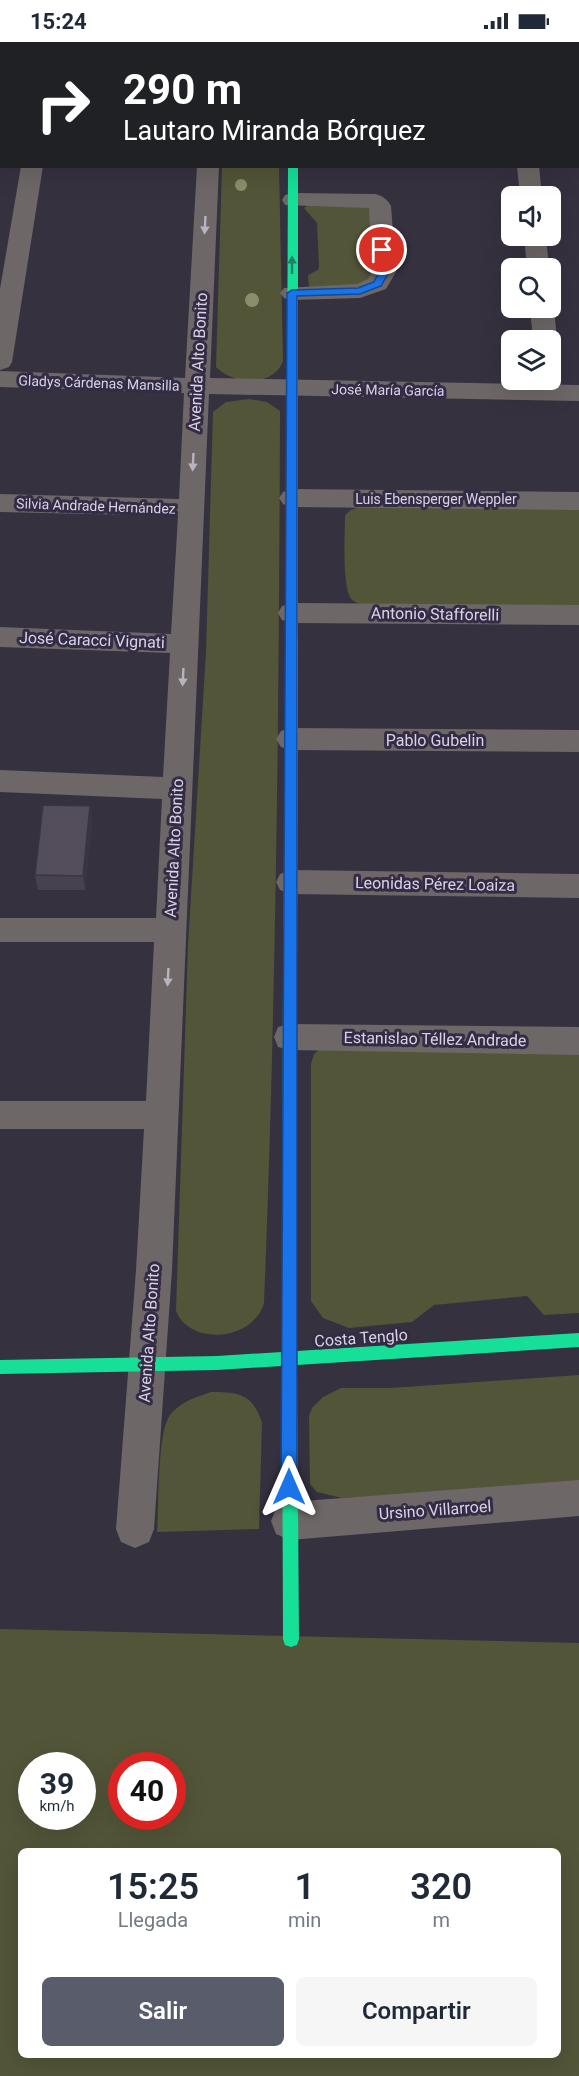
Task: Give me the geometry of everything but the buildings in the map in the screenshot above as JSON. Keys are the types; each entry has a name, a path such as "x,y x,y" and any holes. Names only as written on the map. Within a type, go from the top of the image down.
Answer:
{"street":[{"path":"0,362 32,168"},
{"name":"Avenida Alto Bonito","path":"135,1529 148,1366 208,168"},
{"path":"291,1639 289,1359 293,168"},
{"path":"528,168 530,186"},
{"path":"292,293 360,291 378,284 384,272 380,206 375,201 293,200"},
{"name":"Gladys Cárdenas Mansilla","path":"0,380 197,386"},
{"name":"José María García","path":"197,386 292,389 501,387"},
{"name":"José María García","path":"561,389 579,393"},
{"name":"Luis Ebensperger Weppler","path":"292,498 579,501"},
{"name":"Silvia Andrade Hernández","path":"0,503 191,508"},
{"name":"Antonio Stafforelli","path":"292,613 579,615"},
{"name":"José Caracci Vignati","path":"0,637 184,644"},
{"name":"Pablo Gubelin","path":"291,739 579,741"},
{"path":"0,781 177,789"},
{"name":"Leonidas Pérez Loaiza","path":"291,882 579,886"},
{"path":"0,930 171,930"},
{"name":"Estanislao Téllez Andrade","path":"290,1037 579,1041"},
{"path":"0,1115 161,1115"},
{"name":"Costa Tenglo","path":"0,1367 148,1366 579,1340"},
{"name":"Ursino Villarroel","path":"290,1521 579,1498"}],"green space":[{"path":"222,168 279,168 283,361 271,375 252,380 232,377 216,367"},
{"path":"310,204 370,204 379,275 369,284 309,287 308,275 318,270 319,267 317,223 304,208"},
{"path":"249,399 267,402 280,411 276,857 264,1303 258,1315 248,1325 236,1331 208,1334 184,1323 176,1311 188,945 206,652 213,412 226,402"},
{"path":"359,507 579,508 579,607 361,604 356,602 352,600 347,590 344,557 345,515"},
{"path":"579,1047 579,1313 544,1315 527,1296 434,1305 412,1322 349,1328 323,1318 311,1301 311,1064 314,1054 321,1048"},
{"path":"579,1375 579,1484 342,1498 317,1492 310,1484 309,1416 312,1408 323,1397 341,1388 391,1388"},
{"path":"211,1392 237,1394 249,1400 262,1423 259,1529 157,1532 159,1470 166,1424 170,1415 183,1403"},
{"path":"0,1629 579,1643 579,2076 0,2076"}],"traffic: fast":[{"path":"292,639 293,168"},
{"path":"290,982 291,1639"},
{"path":"0,1367 217,1363 579,1340"}],"traffic: slow":[{"path":"290,982 292,639"}],"route":[{"path":"289,1487 292,293 360,291 370,288 378,284 384,272 382,250"}]}
